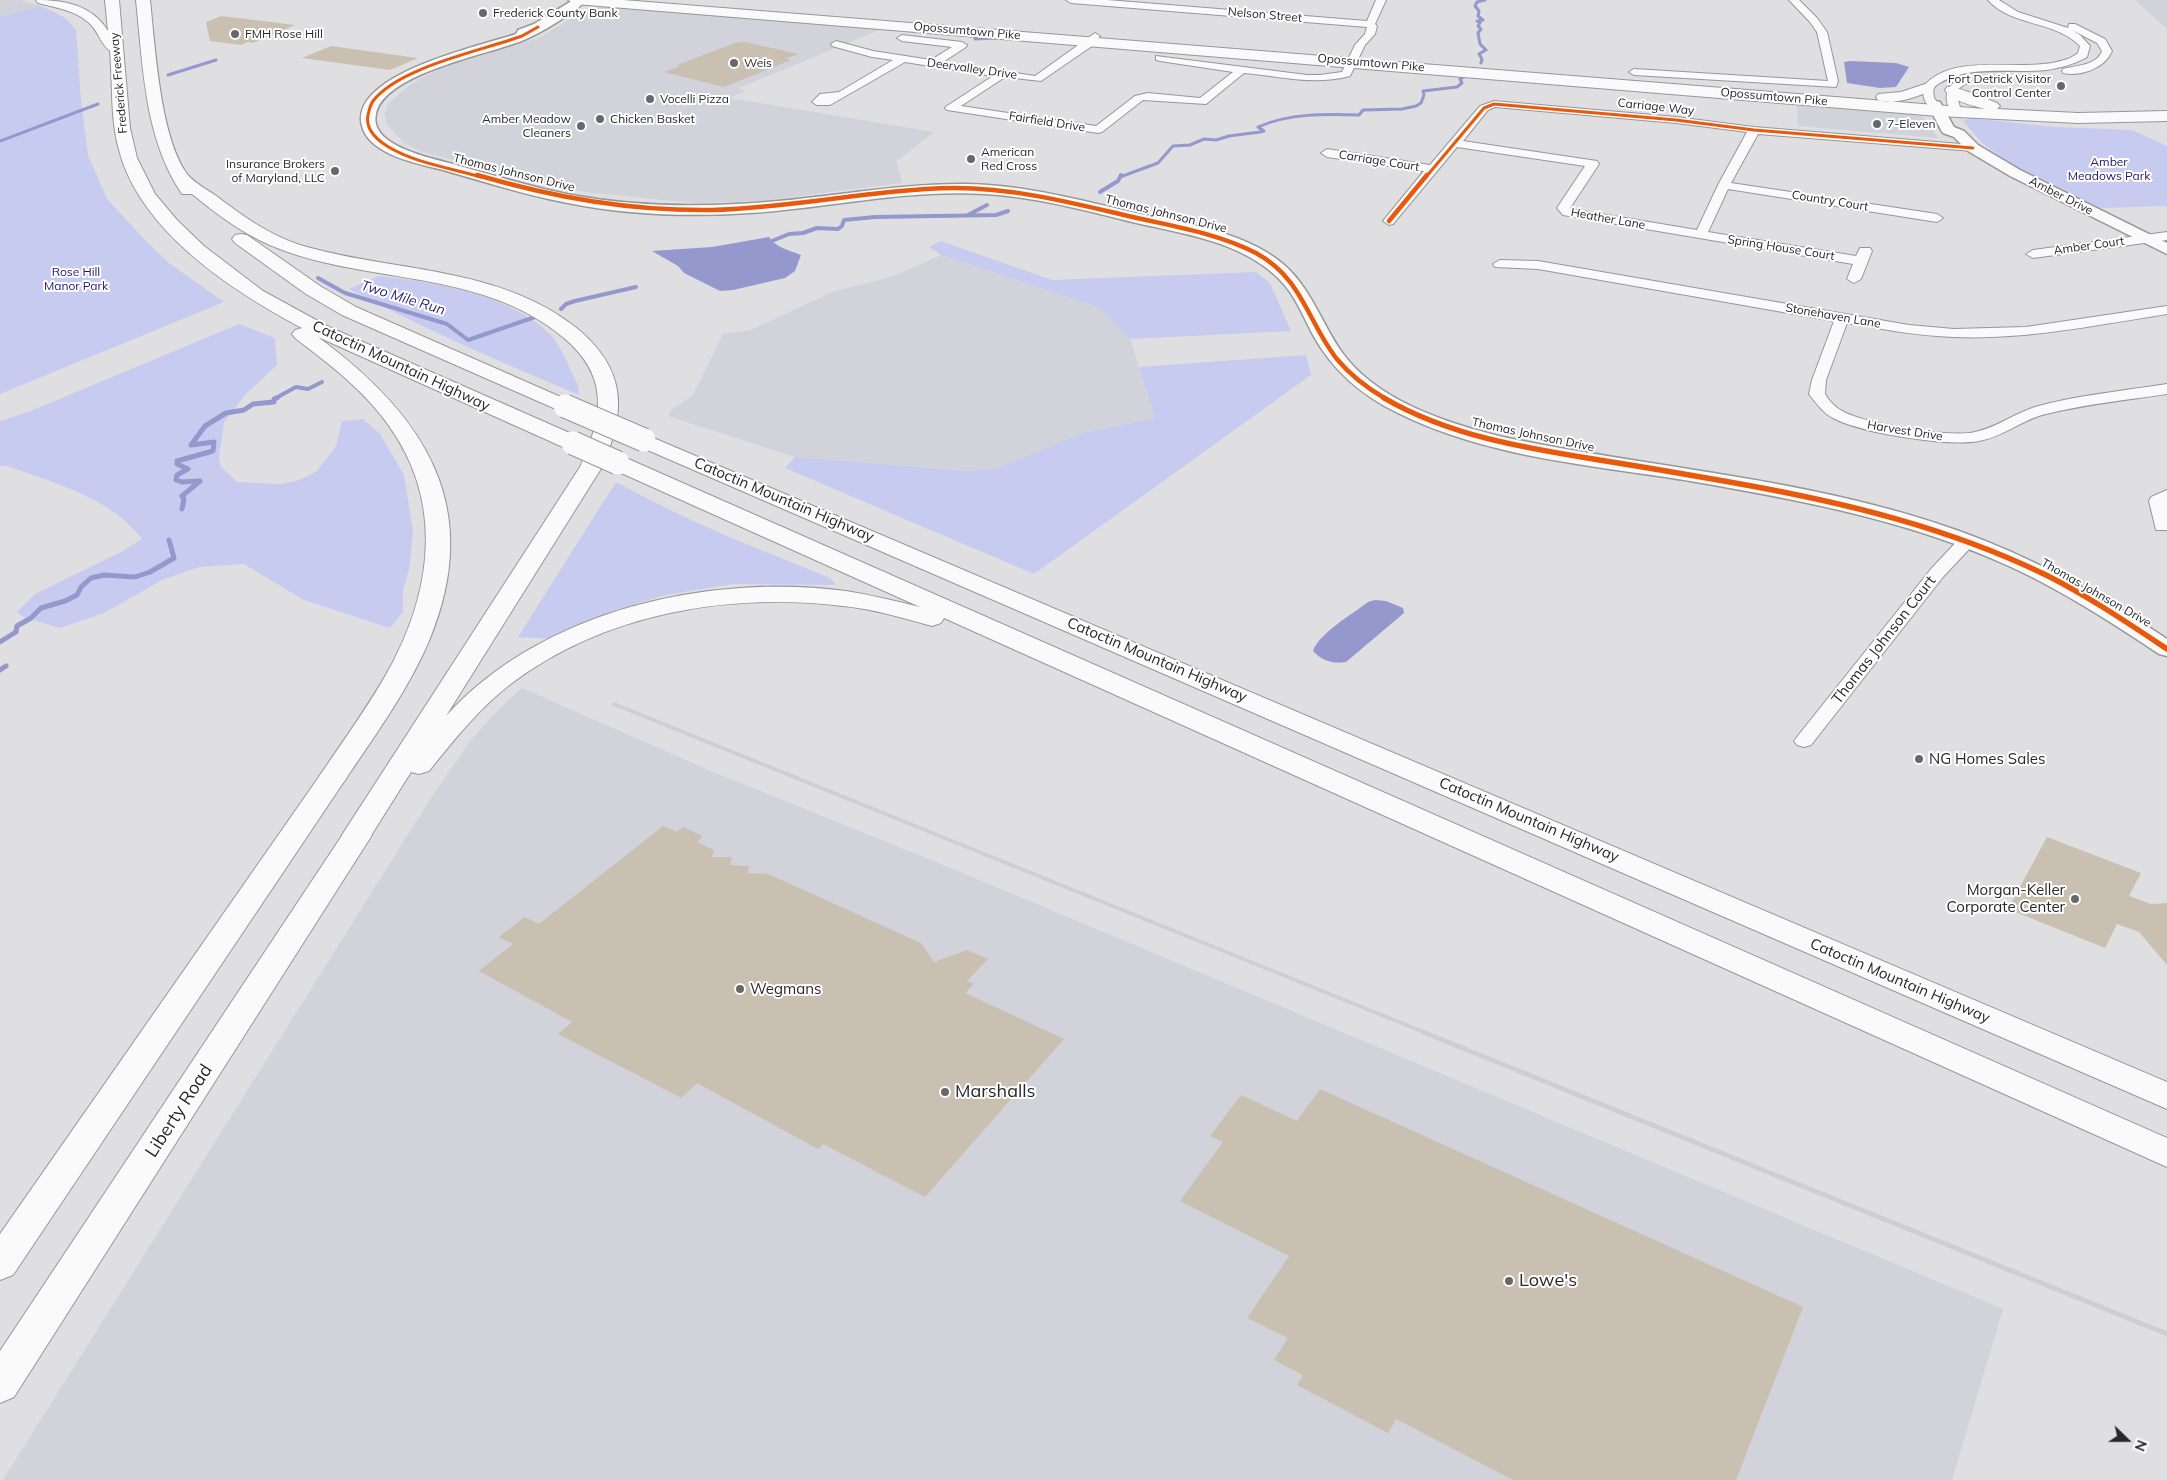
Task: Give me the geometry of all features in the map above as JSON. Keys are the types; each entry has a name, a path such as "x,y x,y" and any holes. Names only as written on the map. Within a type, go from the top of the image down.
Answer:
{"main road":[{"path":"43,0 67,6 86,15 98,25 106,41 116,49"},
{"name":"Frederick Freeway","path":"112,0 121,126 129,158 139,180 158,208 182,235 206,258 254,293"},
{"path":"143,0 156,106 163,135 178,175 246,227 276,242 335,259 453,280 502,295 535,309 566,328 589,350 597,362 608,389 609,417 605,435 591,467 357,835"},
{"name":"Opossumtown Pike","path":"575,0 1093,38 1357,54 1830,90 1936,108"},
{"name":"Opossumtown Pike","path":"632,0 1093,38"},
{"name":"Opossumtown Pike","path":"1357,54 1936,108 2013,111 2167,112"},
{"path":"1830,90 1896,97 1928,87"},
{"path":"1952,90 1973,101 2013,111"},
{"name":"Opossumtown Pike","path":"1955,109 2059,118 2167,116"},
{"name":"Catoctin Mountain Highway","path":"178,175 206,212 220,225 328,299 389,330 2167,1096"},
{"path":"0,1264 332,777 394,682 413,647 424,620 438,570 439,521 435,496 422,458 411,440 365,384 303,335 271,315 254,293"},
{"name":"Catoctin Mountain Highway","path":"254,293 290,314 355,346 2167,1153"},
{"path":"357,835 443,736 487,690 504,676 531,658 579,634 638,614 704,600 767,595 800,595 864,602 1008,638"},
{"name":"Liberty Road","path":"0,1385 357,835"}],"street":[{"name":"Thomas Johnson Drive","path":"580,0 538,27 535,32 517,40 429,66 392,84 371,105 367,117 372,133 391,148 422,160 543,194 608,205 668,210 736,209 789,206 899,191 979,189 1052,198 1205,234 1243,248 1282,272 1300,294 1329,348 1350,374 1389,400 1429,420 1498,442 1781,491 1856,507 1921,525 2007,557 2051,578 2167,649"},
{"name":"Nelson Street","path":"1071,0 1370,24"},
{"path":"1160,58 1242,70 1327,78 1346,74 1371,34 1370,24 1381,0"},
{"path":"1634,72 1830,90 1833,81 1822,32 1814,20 1794,0"},
{"path":"1960,134 1964,130 1950,98 1952,90 1961,82 2071,62 2083,55 2085,46 2075,36 2052,26 2009,13 1993,0"},
{"path":"1936,108 1929,99 1928,87 1933,80 1941,76 1961,71 2031,68 2066,72 2102,62 2107,51 2101,41 2083,31 2026,8"},
{"path":"902,38 962,45"},
{"name":"Deervalley Drive","path":"836,44 872,54 1037,79 1093,38"},
{"path":"933,63 971,39"},
{"path":"835,96 842,95 903,59"},
{"name":"Fairfield Drive","path":"1003,74 951,108 1098,130 1139,98 1148,96 1202,102 1242,70"},
{"name":"Carriage Way","path":"1389,221 1486,106 1494,104 1676,120 1754,130 1973,148"},
{"name":"Amber Drive","path":"1936,108 1948,130 1960,134 1973,148 2015,173 2167,249"},
{"path":"1701,234 1724,185 1754,130"},
{"name":"Heather Lane","path":"1454,143 1593,164 1564,210 1701,234"},
{"name":"Carriage Court","path":"1327,153 1432,169"},
{"name":"Country Court","path":"1724,185 1937,218"},
{"name":"Spring House Court","path":"1701,234 1863,256 1854,279"},
{"name":"Amber Court","path":"2033,254 2167,236"},
{"name":"Stonehaven Lane","path":"1500,264 1538,265 1842,318 1929,331 1984,334 2026,331 2167,310"},
{"name":"Harvest Drive","path":"1842,318 1819,380 1817,394 1824,404 1838,415 1860,423 1925,436 1978,437 2038,411 2167,390"},
{"path":"2162,526 2157,501 2167,495"},
{"name":"Thomas Johnson Court","path":"1804,741 1936,573 1966,542"}],"shaded area":[{"path":"0,0 20,0 40,6 0,17"},
{"path":"2135,0 2167,0 2167,29"},
{"path":"601,6 884,28 739,88 745,91 730,98 934,132 896,162 903,183 759,201 694,203 584,192 529,180 423,152 404,143 386,123 385,113 388,104 421,78 445,67 541,37 588,8"},
{"path":"1844,62 1896,63 1909,67 1896,87 1880,88 1847,83"},
{"path":"1797,103 1922,115 1938,138 1798,126"},
{"path":"769,237 779,246 801,255 795,271 785,278 733,290 720,291 684,273 678,266 652,251 712,247"},
{"path":"941,255 1100,308 1130,339 1155,418 1083,433 996,469 976,471 795,457 668,416 670,411 693,395 723,334 751,330 832,292 894,276"},
{"path":"1375,600 1386,601 1403,608 1404,613 1346,662 1328,661 1313,651 1322,637 1337,624 1368,602"},
{"path":"522,688 711,771 946,866 2003,1309 1952,1480 3,1480 429,801 471,740 500,708"}],"green space":[{"name":"Rose Hill Manor Park","path":"40,6 65,18 76,30 81,100 88,155 107,199 169,263 224,302 0,394 0,17"},
{"name":"Amber Meadows Park","path":"1970,118 2055,127 2132,130 2167,146 2167,206 2100,208 2009,164 1981,142 1963,121"},
{"path":"941,241 1052,280 1256,272 1270,283 1291,331 1130,339 1100,308 941,255 929,247"},
{"path":"379,276 447,286 470,292 492,299 533,320 551,335 562,352 578,385 579,395 492,358 349,289"},
{"path":"239,324 275,338 277,365 245,395 224,422 219,458 221,467 237,482 280,484 297,481 317,471 336,446 342,421 363,419 380,434 404,475 413,532 409,570 403,590 403,612 390,628 304,600 244,564 199,567 162,580 104,613 60,628 23,617 17,612 35,594 121,552 142,539 114,512 98,502 62,485 7,466 0,466 0,421 33,410"},
{"path":"1306,355 1311,375 1034,574 785,468 795,457 970,471 996,469 1083,433 1155,418 1139,367"},
{"path":"616,482 695,521 830,578 836,585 733,584 661,596 609,613 552,639 518,637"}],"building":[{"name":"FMH Rose Hill","path":"221,16 295,25 253,43 248,42 241,45 210,41 206,22"},
{"name":"Weis","path":"745,42 798,54 786,59 791,60 724,87 664,72 680,66 677,65 735,43"},
{"name":"FMH Rose Hill","path":"331,46 418,58 390,70 302,58"},
{"name":"Wegmans","path":"663,826 677,832 683,827 703,836 697,842 714,850 712,857 732,857 730,865 749,866 748,873 768,874 921,943 934,962 967,950 988,959 967,981 974,984 965,993 1064,1039 925,1197 823,1144 818,1149 697,1083 681,1098 558,1034 572,1022 479,971 513,944 499,937 525,917 539,924"},
{"name":"Morgan-Keller Corporate Center","path":"2047,837 2141,873 2129,896 2151,904 2167,903 2167,965 2139,932 2117,924 2105,948 2008,909"},
{"name":"Lowe's","path":"1320,1089 1803,1307 1736,1480 1513,1480 1396,1419 1388,1433 1297,1385 1303,1375 1274,1360 1288,1338 1247,1318 1289,1256 1180,1201 1223,1142 1210,1136 1241,1095 1297,1121"}],"waterway":[{"path":"1481,63 1482,59 1479,54 1486,50 1480,44 1478,33 1481,29 1478,26 1480,23 1477,21 1483,20 1478,16 1479,11 1475,6 1477,2 1485,0"},
{"path":"975,39 996,38"},
{"path":"168,75 216,60"},
{"path":"1120,177 1158,163 1173,146 1190,145 1204,139 1216,140 1229,136 1260,132 1264,131 1258,127 1282,119 1321,115 1359,115 1363,110 1402,109 1416,106 1421,103 1424,95 1423,91 1457,87 1462,83 1460,79 1464,77"},
{"path":"0,141 98,104"},
{"path":"1100,192 1118,181 1120,177"},
{"path":"968,215 987,205"},
{"path":"772,241 789,234 803,233 817,228 838,229 842,226 844,220 875,217 996,215 1008,211"},
{"name":"Two Mile Run","path":"318,278 345,293 447,324 468,340 535,317"},
{"name":"Two Mile Run","path":"561,309 566,304 575,301 636,287"},
{"name":"Two Mile Run","path":"274,399 296,387 308,389 322,382"},
{"name":"Two Mile Run","path":"182,509 184,499 182,496 200,481 182,482 176,480 177,475 188,469 177,464 177,461 213,451 214,442 191,445 205,426 226,413 244,410 253,404 274,402 274,399"},
{"name":"Two Mile Run","path":"0,642 16,632 17,626 31,618 41,608 65,601 77,595 81,587 91,578 104,575 135,577 150,572 174,558 169,540"},
{"path":"0,670 6,666"}],"railway":[{"path":"614,704 1426,1033"},
{"path":"1423,1032 2167,1334"}],"cycle path":[{"path":"538,27 522,36 498,45 410,74 387,87 371,102 367,121 371,131 378,140 388,147 413,157 558,197 619,206 688,210 757,208 898,192 955,188 983,189 1021,193 1058,200 1216,237 1257,254 1275,266 1290,280 1306,303 1335,356 1353,376 1387,399 1433,422 1503,443 1814,498 1848,505 1916,524 1983,547 2047,576 2093,601 2167,649"},
{"path":"1389,221 1484,108 1494,104 1676,120 1754,130 1973,148"}],"place":[{"name":"Frederick County Bank","path":"483,13"},
{"name":"FMH Rose Hill","path":"235,34"},
{"name":"Weis","path":"734,63"},
{"name":"Fort Detrick Visitor Control Center","path":"2061,86"},
{"name":"Vocelli Pizza","path":"650,99"},
{"name":"Chicken Basket","path":"600,119"},
{"name":"7-Eleven","path":"1877,124"},
{"name":"Amber Meadow Cleaners","path":"581,126"},
{"name":"American Red Cross","path":"971,159"},
{"name":"Insurance Brokers of Maryland, LLC","path":"335,171"},
{"name":"NG Homes Sales","path":"1919,759"},
{"name":"Morgan-Keller Corporate Center","path":"2075,899"},
{"name":"Wegmans","path":"740,989"},
{"name":"Marshalls","path":"945,1092"},
{"name":"Lowe's","path":"1509,1281"}]}
